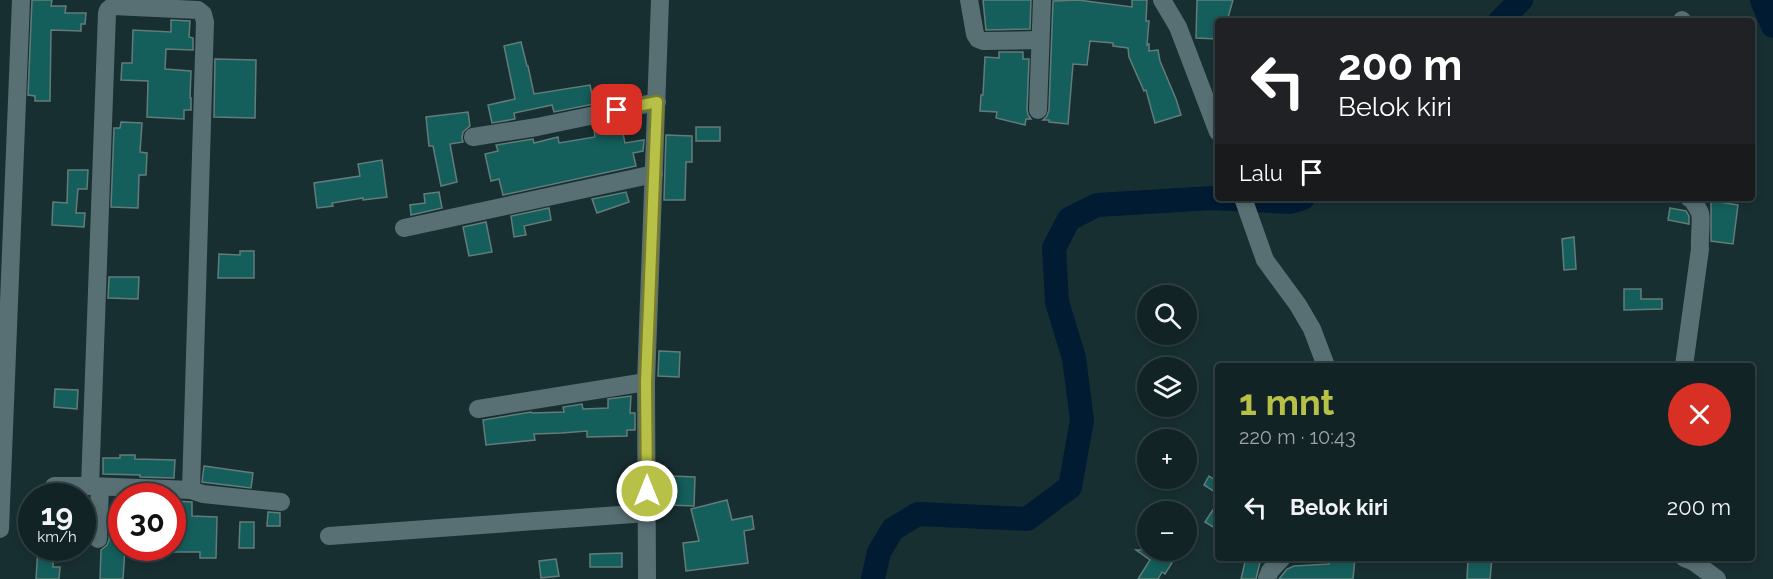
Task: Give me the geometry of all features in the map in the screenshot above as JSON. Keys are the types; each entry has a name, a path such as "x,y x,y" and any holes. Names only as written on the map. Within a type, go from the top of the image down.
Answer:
{"street":[{"path":"0,529 21,0"},
{"path":"647,579 646,382 660,0"},
{"path":"969,0 978,39 1040,40"},
{"path":"1038,110 1042,0"},
{"path":"1162,0 1178,27 1215,124"},
{"path":"95,483 108,10 113,6 145,3 198,10 203,14 205,22 190,490"},
{"path":"473,137 537,127 657,102"},
{"path":"404,228 654,174"},
{"path":"1244,201 1265,260 1312,328 1325,363"},
{"path":"1684,363 1700,249 1700,213 1693,201"},
{"path":"478,409 646,382"},
{"path":"96,487 190,490 202,494 281,502"},
{"path":"96,504 98,539"},
{"path":"329,536 647,513"},
{"path":"1692,561 1717,579"}],"building":[{"path":"32,0 52,0 51,6 66,6 65,13 86,13 85,24 81,24 81,31 51,30 50,101 35,101 35,96 28,95"},
{"path":"983,0 1031,0 1030,29 986,30"},
{"path":"1078,0 1132,7 1132,0 1147,0 1146,21 1149,21 1147,45 1149,44 1149,51 1158,50 1181,115 1155,123 1146,90 1144,91 1129,57 1128,48 1113,46 1113,43 1090,41 1087,65 1073,64 1068,124 1043,120 1049,110 1053,1"},
{"path":"1197,0 1233,0 1228,18 1215,18 1215,39 1196,38"},
{"path":"171,20 190,21 189,37 193,38 193,50 166,49 165,69 191,71 191,110 184,110 184,119 147,117 148,81 121,80 122,63 132,63 133,30 171,32"},
{"path":"521,42 534,94 590,85 594,104 554,112 552,105 514,113 515,119 492,123 488,105 515,99 504,46"},
{"path":"999,52 1023,52 1023,59 1029,59 1027,110 1031,119 1026,119 1025,125 996,118 997,112 980,111 985,57 999,58"},
{"path":"215,59 256,60 255,118 214,117"},
{"path":"468,112 470,126 463,132 463,142 450,144 457,182 441,186 433,146 429,146 426,117"},
{"path":"121,122 142,123 140,152 147,153 146,175 139,175 138,208 111,207 114,128 120,128"},
{"path":"621,124 625,143 644,140 643,151 633,153 636,166 503,195 499,179 491,181 485,154 498,151 496,145 533,139 534,143 558,137 559,143 595,137 594,129"},
{"path":"696,127 720,127 720,141 696,141"},
{"path":"666,135 692,136 692,162 686,162 685,200 664,200"},
{"path":"382,160 387,197 363,200 363,198 317,208 314,183 360,176 358,164"},
{"path":"68,170 88,170 87,189 78,189 76,213 85,213 84,227 52,225 53,202 67,203"},
{"path":"439,192 442,208 411,215 410,205 425,203 424,194"},
{"path":"626,192 629,202 597,213 592,199"},
{"path":"1711,201 1738,205 1733,244 1711,241"},
{"path":"549,208 551,220 524,226 526,235 514,237 511,216"},
{"path":"1670,208 1686,211 1689,224 1668,220"},
{"path":"486,222 492,252 469,256 463,227"},
{"path":"1574,237 1576,269 1564,270 1562,239"},
{"path":"240,251 254,251 254,278 218,278 219,254 240,255"},
{"path":"109,277 139,277 138,299 108,298"},
{"path":"1624,289 1641,289 1641,299 1662,299 1662,309 1624,310"},
{"path":"659,351 680,352 679,377 658,376"},
{"path":"55,389 78,390 77,409 54,407"},
{"path":"631,396 630,413 635,413 635,430 627,430 627,436 587,437 587,431 534,434 535,440 486,445 483,420 531,412 564,412 563,407 582,404 583,409 608,408 608,399"},
{"path":"120,455 135,455 135,459 175,460 174,478 103,474 103,458 120,458"},
{"path":"204,466 253,473 251,488 202,482"},
{"path":"672,476 695,477 694,506 668,505 669,492 672,492"},
{"path":"1209,476 1215,480 1215,492 1204,485"},
{"path":"727,500 732,520 752,516 754,529 744,531 748,563 686,571 683,543 699,541 691,509"},
{"path":"186,502 192,502 192,516 217,517 216,558 200,558 200,552 186,552"},
{"path":"1215,507 1215,528 1205,522"},
{"path":"268,512 280,513 280,526 267,526"},
{"path":"240,522 254,522 254,548 239,548"},
{"path":"108,542 108,561 124,561 123,579 100,579 101,550"},
{"path":"622,553 622,567 590,567 590,554"},
{"path":"556,559 559,576 541,578 539,561"},
{"path":"37,561 53,561 53,567 60,567 59,579 36,579"},
{"path":"1149,561 1173,561 1165,574 1162,572 1158,579 1138,579"},
{"path":"1245,561 1260,561 1256,579 1241,579"},
{"path":"1329,561 1355,561 1353,579 1279,579 1287,569 1294,566 1329,564"},
{"path":"1468,561 1492,561 1490,579 1467,579"}],"waterway":[{"path":"1503,18 1521,0"},
{"path":"1762,0 1773,26"},
{"path":"873,579 879,552 893,529 918,514 1027,519 1070,487 1082,420 1074,358 1057,302 1054,248 1069,219 1097,205 1215,198"},
{"path":"1270,201 1293,201"}],"route":[{"path":"617,110 657,102 646,382 647,491"}]}
